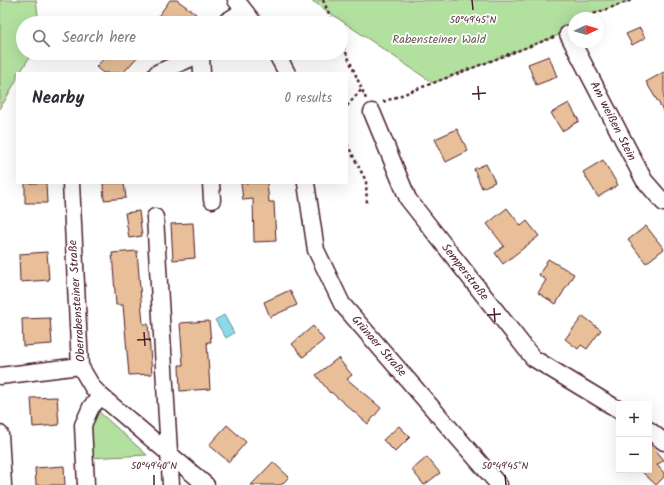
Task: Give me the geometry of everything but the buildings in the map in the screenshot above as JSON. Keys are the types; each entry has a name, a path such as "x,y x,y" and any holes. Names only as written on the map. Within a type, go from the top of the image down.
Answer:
{"street":[{"path":"230,16 240,5 249,16"},
{"name":"Am weißen Stein","path":"575,48 644,180 664,204"},
{"path":"159,72 188,60"},
{"path":"202,60 202,72"},
{"path":"280,60 286,72"},
{"name":"Semperstraße","path":"374,109 408,199 533,358 616,408"},
{"name":"Oberrabensteiner Straße","path":"71,184 80,366 93,388 101,396 206,485"},
{"path":"211,184 212,200"},
{"name":"Grünaer Straße","path":"306,184 316,250 342,304 499,485"},
{"path":"155,217 171,485"},
{"path":"0,376 80,366"},
{"path":"86,485 82,426 91,407 101,396"},
{"path":"652,432 664,442"},
{"path":"0,434 3,485"}],"path":[{"path":"323,0 330,16"},
{"path":"599,12 632,0"},
{"path":"374,109 559,35 568,34"},
{"path":"348,57 362,89 348,105"},
{"path":"348,146 366,181 367,205"}],"green space":[{"path":"0,0 36,0 38,16 16,16 16,60 28,60 21,72 16,72 16,81 0,109"},
{"name":"Rabensteiner Wald","path":"311,0 632,0 599,12 568,12 568,34 559,35 433,83 348,25 348,16 335,16"},
{"path":"97,410 147,455 89,458 88,427"}],"water":[{"path":"224,315 234,333 226,338 215,320"}]}
